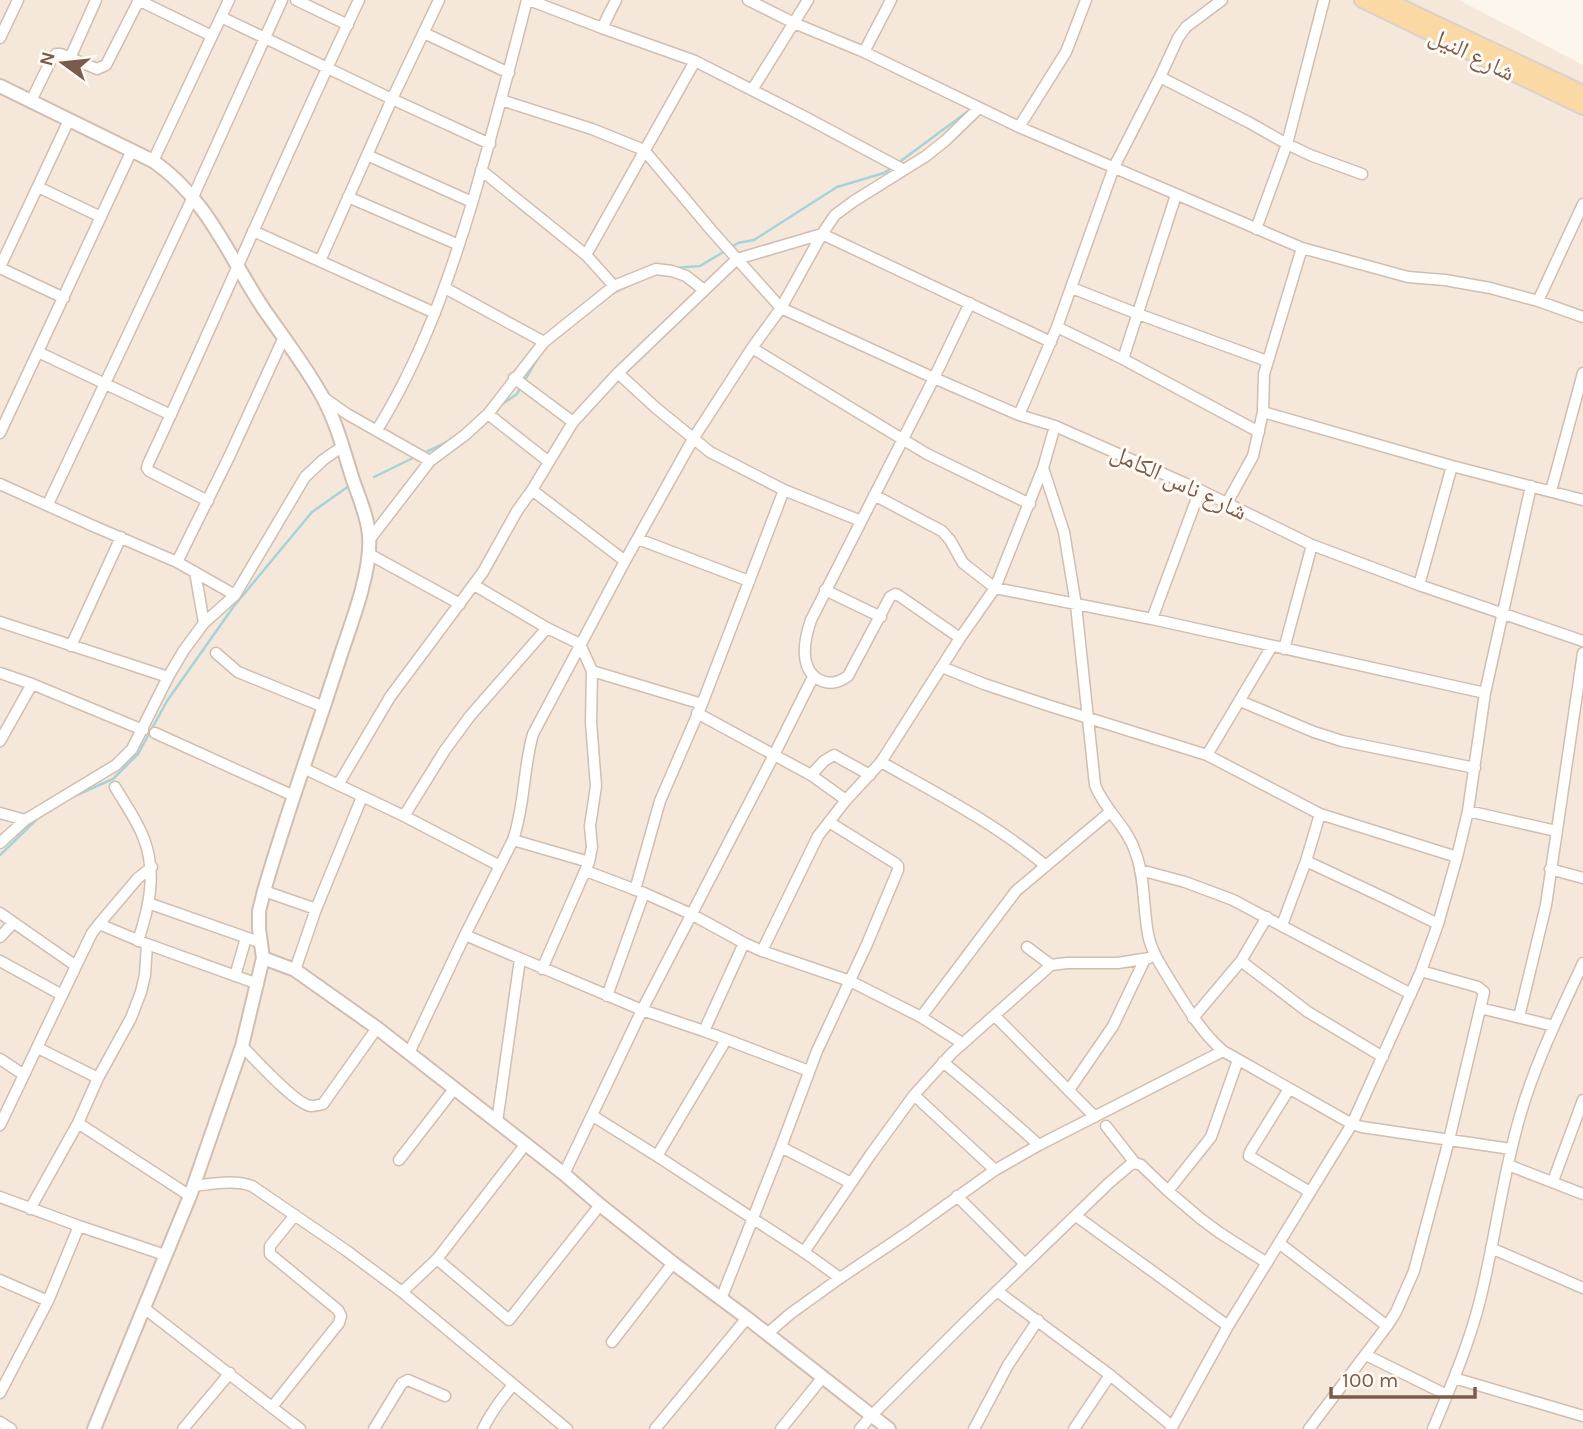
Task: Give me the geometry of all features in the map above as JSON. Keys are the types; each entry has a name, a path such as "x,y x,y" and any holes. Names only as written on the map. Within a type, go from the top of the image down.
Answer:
{"main road":[{"name":"شارع النيل","path":"1362,0 1583,107"},
{"name":"شارع النيل","path":"1386,0 1583,93"}],"street":[{"path":"0,38 18,0"},
{"path":"70,58 96,0"},
{"path":"31,101 56,54 97,69 106,65 138,0 212,36"},
{"path":"153,161 229,0"},
{"path":"48,505 282,0"},
{"path":"296,0 311,3 348,25"},
{"path":"208,501 147,468 359,0"},
{"path":"320,261 391,99 439,0"},
{"path":"377,430 405,382 445,288 490,144 528,0 695,61 904,170"},
{"path":"602,29 616,0"},
{"path":"748,0 794,23 864,52 1019,127 1302,248 1408,277 1490,288 1583,317"},
{"path":"752,90 808,0"},
{"path":"864,52 891,0"},
{"path":"1019,127 1066,52 1086,0"},
{"path":"1019,415 1072,288 1114,167 1178,38 1186,27 1222,0"},
{"path":"1256,229 1287,144 1324,0"},
{"path":"221,17 490,144"},
{"path":"424,33 509,73"},
{"path":"586,255 695,61"},
{"path":"1160,77 1287,144 1362,174"},
{"path":"1,89 153,161 171,173 193,197 323,397 344,446 370,539 369,554 355,610 264,891 259,911 263,958 242,1046 191,1191 94,1429"},
{"path":"502,100 592,129 644,150 781,308"},
{"path":"410,1054 513,840 522,804 528,750 533,734 693,439 781,308 835,215 926,156 947,140 979,108"},
{"path":"64,298 0,267 69,120"},
{"path":"0,433 132,150"},
{"path":"367,155 472,202"},
{"path":"481,170 586,255 614,286"},
{"path":"38,187 101,217"},
{"path":"1123,359 1177,195"},
{"path":"348,197 459,245"},
{"path":"1538,301 1583,204"},
{"path":"253,231 435,313"},
{"path":"338,785 390,696 491,559 517,511 573,422 618,373 737,259 822,234 1051,342"},
{"path":"1227,503 1253,456 1263,412 1267,361 1302,248"},
{"path":"370,539 430,461 488,414 544,342 614,286 656,269 686,276 704,290"},
{"path":"445,288 544,342"},
{"path":"1072,288 1267,361"},
{"path":"960,638 895,594 890,597 848,676 839,682 826,683 813,677 804,656 811,620 825,590 970,303"},
{"name":"شارع ناس الكامل","path":"781,308 1019,415 1055,426 1200,490 1312,545 1503,615 1583,641"},
{"path":"1057,327 1259,432"},
{"path":"177,562 284,337"},
{"path":"752,348 927,454 1030,504"},
{"path":"38,352 171,415"},
{"path":"618,373 710,452 784,490 861,521"},
{"path":"1551,491 1583,373"},
{"path":"514,379 573,422"},
{"path":"323,397 347,414 430,461"},
{"path":"1263,412 1583,500"},
{"path":"488,414 549,462"},
{"path":"762,951 818,836 881,762 995,588 1030,504 1055,426"},
{"path":"0,844 24,820 116,765 132,749 184,650 204,623 234,595 305,477 323,460 344,446"},
{"path":"1419,585 1452,466"},
{"path":"1043,468 1064,532 1076,605 1095,785 1099,796 1132,842 1140,870 1150,942 1156,957 1193,1018 1223,1051 1352,1124 1511,1149"},
{"path":"0,484 177,562 234,595"},
{"path":"997,1291 1111,1375 1171,1427 1228,1326 1352,1124 1421,971 1457,857 1468,811 1485,693 1531,486"},
{"path":"532,490 625,561"},
{"path":"607,996 639,892 660,801 700,708 784,490"},
{"path":"1153,619 1200,490"},
{"path":"874,495 942,531 963,563 995,588 1153,619 1485,693"},
{"path":"71,646 121,537"},
{"path":"638,539 749,581"},
{"path":"1284,649 1312,545"},
{"path":"369,554 460,604"},
{"path":"195,572 204,623"},
{"path":"474,585 580,644 592,671 591,722 596,786 590,826 592,847 588,867 542,969"},
{"path":"825,590 881,617"},
{"path":"0,622 168,677"},
{"path":"404,816 445,750 470,716 547,628"},
{"path":"1207,755 1272,646"},
{"path":"216,653 239,672 324,707"},
{"path":"1519,1017 1546,905 1583,653"},
{"path":"942,667 1088,719 1207,755 1320,814 1457,857"},
{"path":"592,671 700,708 811,775 846,800"},
{"path":"0,673 143,730"},
{"path":"564,1174 642,1010 813,677"},
{"path":"0,741 32,684"},
{"path":"1240,701 1323,735 1475,768"},
{"path":"155,733 294,796"},
{"path":"811,775 834,755 870,775"},
{"path":"881,762 985,821 1046,866"},
{"path":"303,768 500,866"},
{"path":"30,1209 78,1123 131,1018 145,975 142,942 152,867 141,833 115,787"},
{"path":"295,970 316,909 362,797"},
{"path":"1468,811 1556,831"},
{"path":"921,1017 1010,898 1110,812"},
{"path":"0,813 24,820"},
{"path":"1282,925 1320,814"},
{"path":"721,1299 809,1071 898,870 895,863 829,822"},
{"path":"513,840 588,867 691,914 762,951 850,981 921,1017 962,1043"},
{"path":"1306,861 1437,924"},
{"path":"0,1125 92,933 138,878 152,867"},
{"path":"1550,869 1583,878"},
{"path":"1140,870 1213,892 1267,917 1411,993"},
{"path":"264,891 316,909"},
{"path":"148,903 262,943"},
{"path":"0,913 76,966"},
{"path":"1193,1018 1241,961 1267,917"},
{"path":"0,937 13,923"},
{"path":"99,924 258,984"},
{"path":"465,935 642,1010 809,1071"},
{"path":"235,976 246,938"},
{"path":"704,1031 744,943"},
{"path":"1027,947 1051,965"},
{"path":"804,1252 914,1095 962,1043 1051,965 1118,963 1156,957"},
{"path":"263,958 295,970 377,1028 673,1263 890,1429"},
{"path":"497,1122 520,959"},
{"path":"1069,1090 1112,1026 1145,959"},
{"path":"0,961 62,995"},
{"path":"1241,961 1308,1012 1383,1057"},
{"path":"1433,1429 1454,1378 1479,1303 1511,1149 1527,1094 1583,963"},
{"path":"1309,1429 1396,1312 1414,1271 1450,1139 1483,992 1482,989 1421,971"},
{"path":"1572,987 1583,993"},
{"path":"1480,1009 1554,1027"},
{"path":"995,1016 1095,1117"},
{"path":"242,1046 300,1101 310,1106 323,1104 377,1028"},
{"path":"657,1156 726,1040"},
{"path":"38,1048 99,1078"},
{"path":"768,1334 790,1314 995,1170 1223,1051"},
{"path":"0,1059 24,1075"},
{"path":"1168,1191 1209,1141 1238,1060"},
{"path":"943,1062 1039,1145"},
{"path":"399,1160 454,1089"},
{"path":"1289,1089 1249,1156 1310,1192"},
{"path":"914,1095 995,1170"},
{"path":"1553,1181 1583,1101"},
{"path":"593,1116 840,1278"},
{"path":"78,1123 191,1191 243,1183 252,1186 402,1292 568,1429"},
{"path":"1106,1126 1135,1163 1141,1165 1220,1233 1267,1263"},
{"path":"402,1292 437,1259 525,1145"},
{"path":"781,1147 851,1183"},
{"path":"860,1429 997,1291 1109,1183 1135,1163"},
{"path":"1508,1165 1583,1194"},
{"path":"957,1196 1025,1264"},
{"path":"0,1197 165,1255"},
{"path":"437,1259 509,1320 600,1205"},
{"path":"272,1407 339,1323 341,1316 338,1310 270,1254 270,1246 295,1215"},
{"path":"1076,1216 1228,1326"},
{"path":"0,1393 4,1373 48,1301 79,1226"},
{"path":"1279,1243 1387,1326"},
{"path":"1491,1248 1583,1288"},
{"path":"612,1342 673,1263"},
{"path":"0,1280 48,1301"},
{"path":"144,1308 300,1429"},
{"path":"655,1429 747,1318"},
{"path":"974,1429 1008,1364 1038,1320"},
{"path":"1366,1355 1447,1395"},
{"path":"183,1429 230,1373"},
{"path":"1073,1429 1111,1375"},
{"path":"781,1429 823,1377"},
{"path":"1454,1378 1583,1416"},
{"path":"374,1429 402,1383 408,1380 445,1396"},
{"path":"485,1428 501,1398 513,1385"},
{"path":"0,1422 11,1429"}],"shaded area":[{"path":"0,0 1459,0 1583,65 1583,1429 0,1429"}],"waterway":[{"path":"898,163 971,109"},
{"path":"731,247 754,240 837,187 884,173 893,167"},
{"path":"673,268 700,266 725,251"},
{"path":"610,295 632,284"},
{"path":"525,380 539,356"},
{"path":"501,405 517,394 521,386"},
{"path":"424,453 455,436"},
{"path":"374,477 415,457"},
{"path":"72,797 113,779 138,754 167,701 234,606 312,512 349,486"},
{"path":"0,855 40,816"}]}
